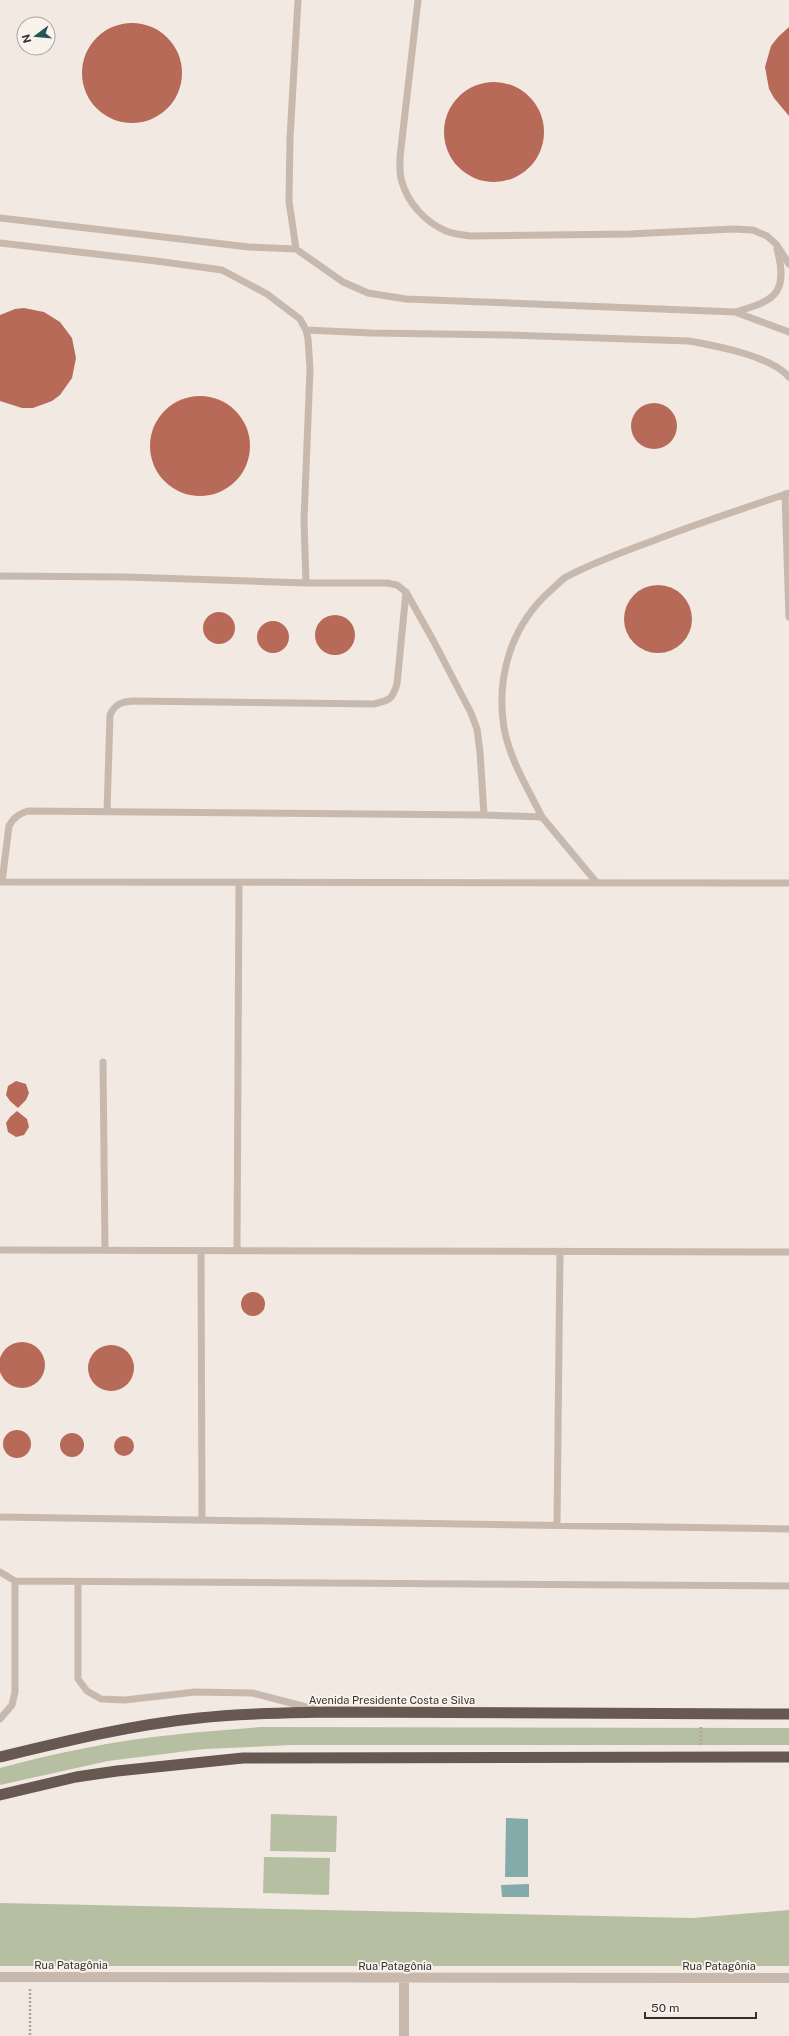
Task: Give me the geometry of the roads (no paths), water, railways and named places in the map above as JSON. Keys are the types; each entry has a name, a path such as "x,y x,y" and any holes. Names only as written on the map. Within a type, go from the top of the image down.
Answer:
{"highway":[{"name":"Avenida Presidente Costa e Silva","path":"0,1757 80,1737 158,1723 251,1714 326,1712 789,1714"},
{"path":"0,1795 76,1777 117,1771 243,1758 789,1758"}],"street":[{"name":"Rua Patagônia","path":"0,1977 789,1978"},
{"path":"404,1978 404,2036"}],"lane":[{"path":"296,249 289,201 290,138 298,0"},
{"path":"418,0 400,157 401,180 407,198 418,211 433,224 447,232 470,236 630,234 734,229 753,230 767,236 776,244 789,264"},
{"path":"0,218 249,247 296,249 343,282 368,294 406,299 735,312 789,332"},
{"path":"0,243 222,270 267,294 300,319 306,330 310,369 304,520 306,583"},
{"path":"735,312 761,304 774,296 781,283 782,267 776,244"},
{"path":"306,330 689,341 712,345 770,362 789,377"},
{"path":"597,883 542,817 514,761 505,729 501,696 505,666 516,634 535,604 564,578 600,561 703,522 787,494 789,617"},
{"path":"0,576 126,577 306,583 387,583 397,585 406,592 471,713 477,729 480,752 484,815"},
{"path":"107,812 110,715 114,707 122,702 133,701 374,704 388,701 394,696 398,684 406,592"},
{"path":"542,817 484,815 28,811 13,819 9,826 1,882 789,883"},
{"path":"237,1251 239,882"},
{"path":"103,1062 105,1250"},
{"path":"0,1250 789,1252"},
{"path":"201,1251 202,1520"},
{"path":"557,1525 560,1252"},
{"path":"0,1517 789,1529"},
{"path":"0,1572 15,1581 789,1586"},
{"path":"0,1719 12,1705 14,1692 15,1581"},
{"path":"78,1582 78,1679 87,1691 101,1699 125,1700 195,1692 253,1693 326,1712"}],"water":[{"path":"506,1818 528,1819 528,1877 505,1877"},
{"path":"529,1884 529,1897 502,1897 501,1885"}]}
